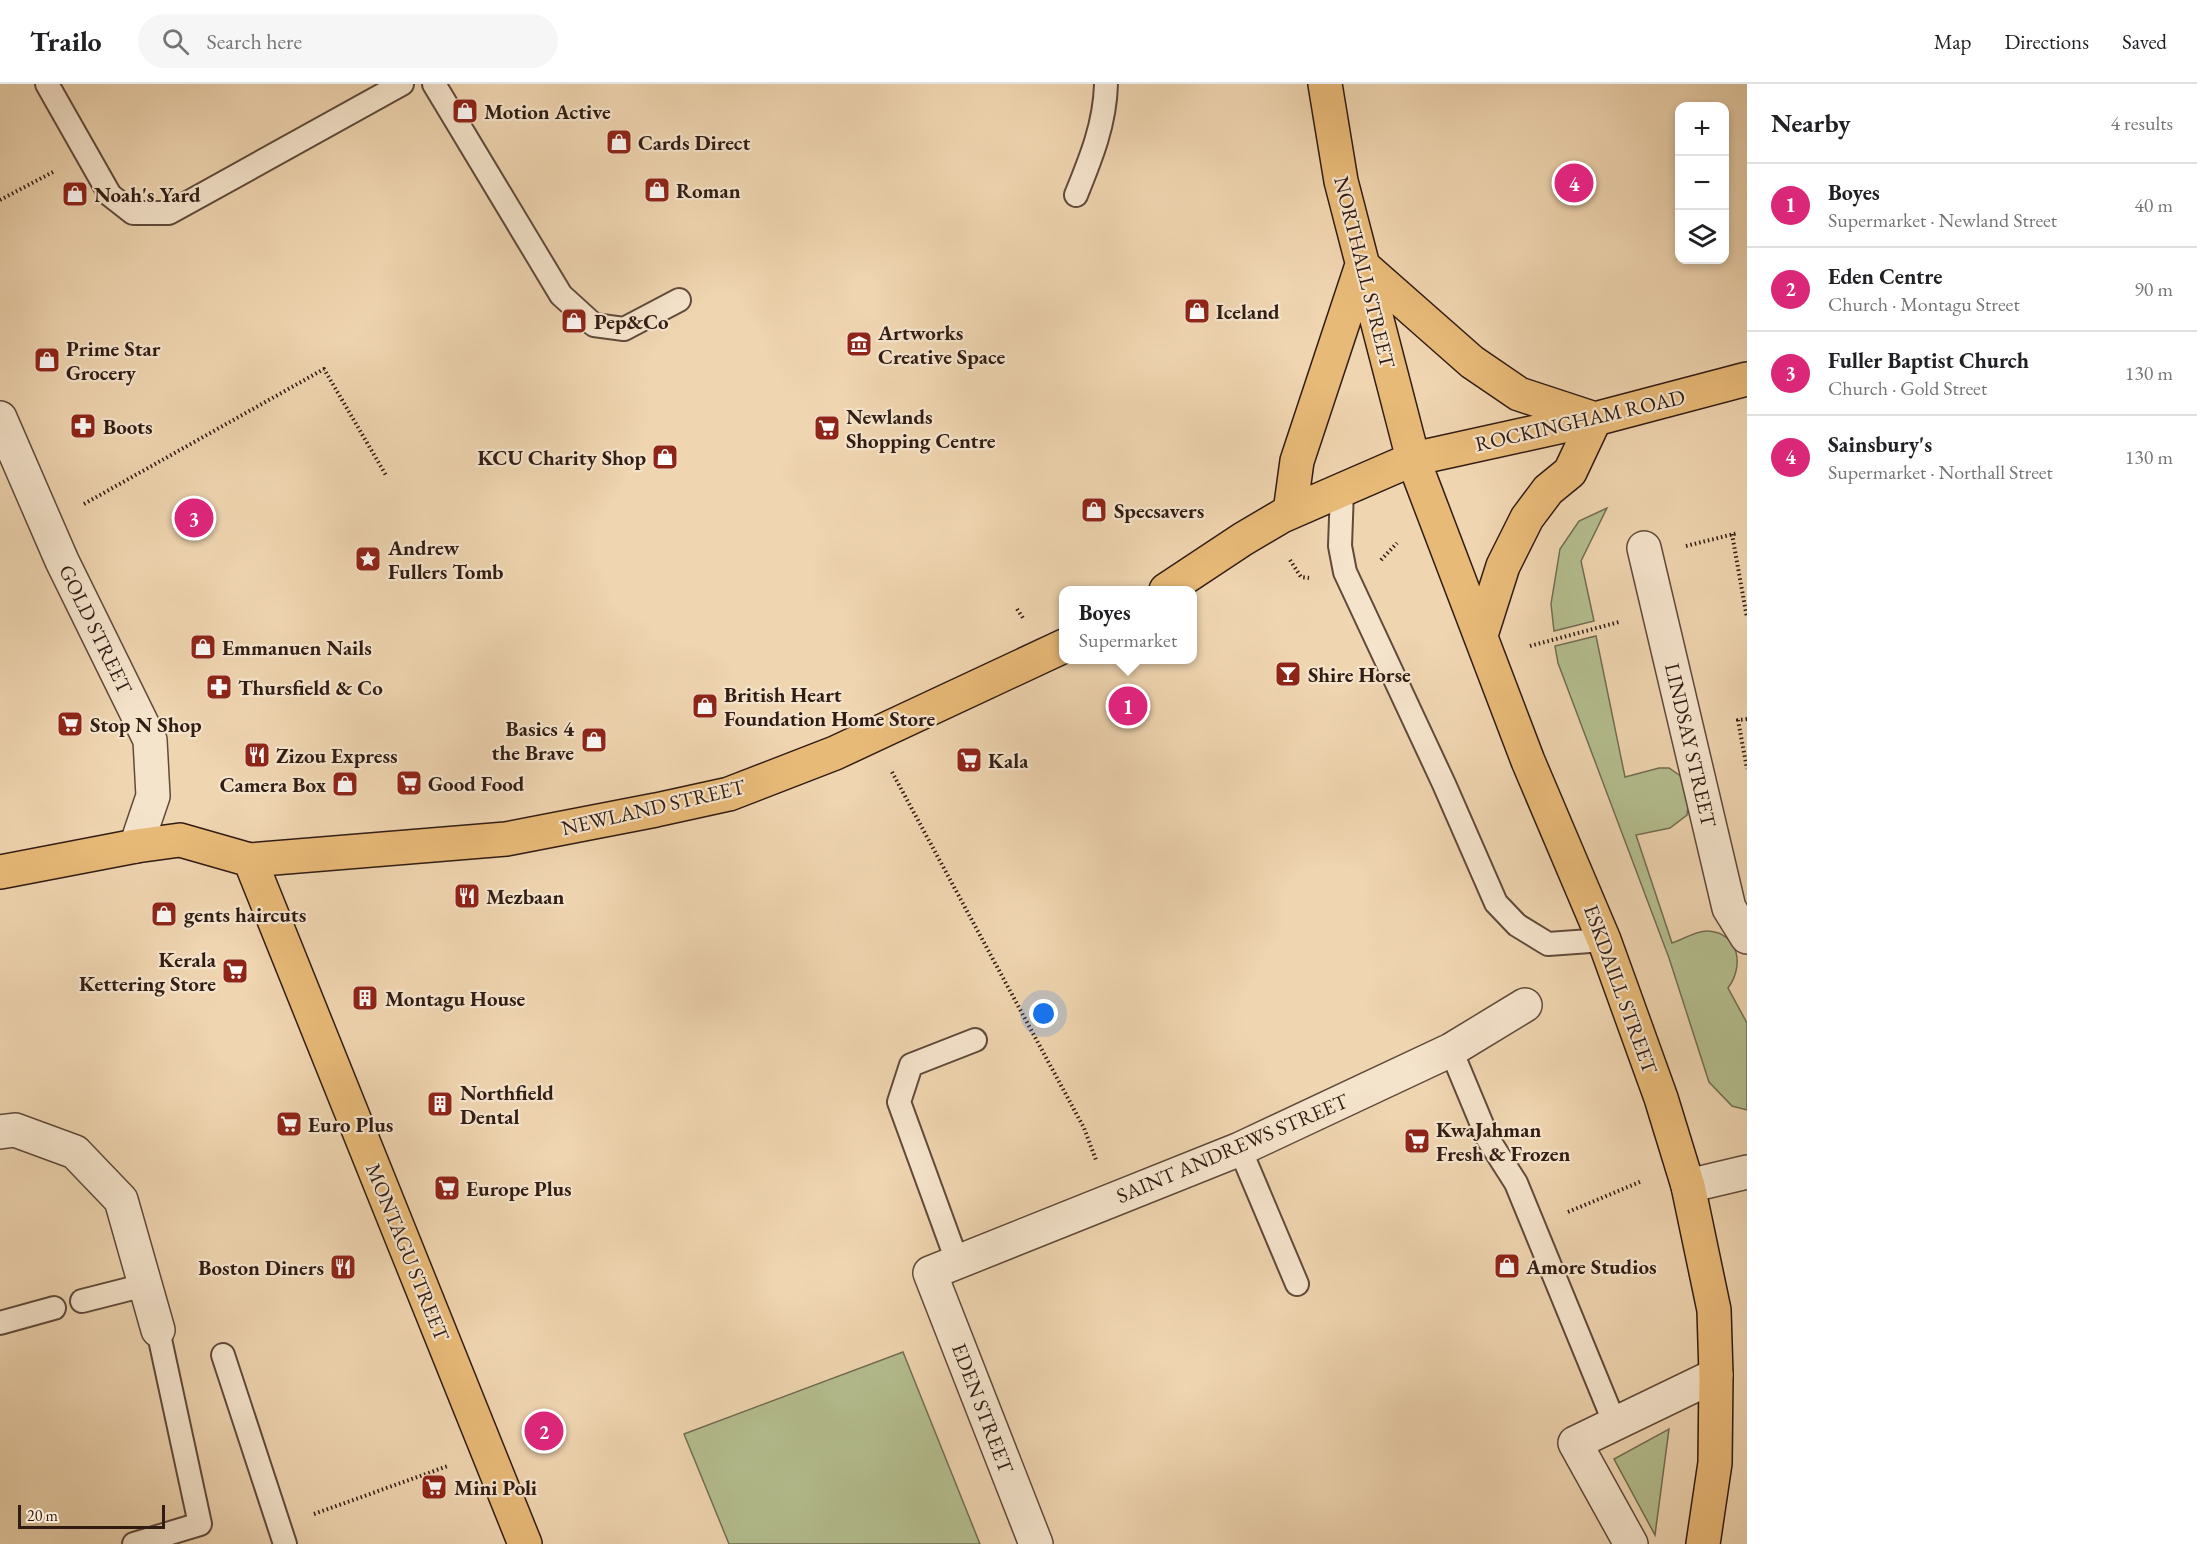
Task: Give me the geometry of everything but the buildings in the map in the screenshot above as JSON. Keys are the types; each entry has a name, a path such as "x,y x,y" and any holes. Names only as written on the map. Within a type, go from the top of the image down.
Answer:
{"main road":[{"name":"NORTHALL STREET","path":"1325,84 1341,181 1413,459"},
{"path":"1290,512 1297,461 1362,265 1472,362 1519,394 1595,418 1570,472 1548,490 1527,518 1503,566 1481,635"},
{"name":"ROCKINGHAM ROAD","path":"1413,459 1595,418 1747,379"},
{"path":"1174,586 1244,539 1290,512 1413,459"},
{"name":"ESKDAILL STREET","path":"1413,459 1528,761 1604,940 1661,1098 1688,1186 1714,1310 1715,1463 1703,1544"},
{"name":"NEWLAND STREET","path":"250,860 506,839 729,794 835,753 1059,648"},
{"path":"0,872 180,840 250,860"},
{"name":"MONTAGU STREET","path":"250,860 525,1544"}],"street":[{"name":"GOLD STREET","path":"0,418 45,522 150,740 153,796 136,846"},
{"name":"LINDSAY STREET","path":"1646,552 1729,908 1747,937"},
{"name":"SAINT ANDREWS STREET","path":"944,1267 1240,1149 1451,1050 1525,1005"},
{"path":"0,1132 15,1130 75,1152 121,1200 158,1330"},
{"path":"1688,1186 1747,1172"},
{"name":"EDEN STREET","path":"944,1267 1036,1544"},
{"path":"1630,1544 1575,1443 1716,1375"}],"lane":[{"path":"46,84 110,195 133,213 169,213 402,84"},
{"path":"434,84 561,295 594,325 624,329 678,300"},
{"path":"1076,195 1099,137 1106,102 1106,84"},
{"path":"1342,490 1340,546 1345,573 1444,784 1496,903 1517,925 1548,944 1604,940"},
{"path":"944,1267 899,1102 910,1065 975,1040"},
{"path":"1451,1050 1488,1139 1516,1183 1615,1424"},
{"path":"1240,1149 1297,1284"},
{"path":"82,1300 145,1286"},
{"path":"0,1323 54,1308"},
{"path":"134,1544 200,1524 158,1330"},
{"path":"223,1355 282,1534"}],"path":[{"path":"45,522 87,503 324,369 387,477"},
{"path":"1646,552 1738,533"},
{"path":"1732,534 1747,618"},
{"path":"1375,566 1397,543"},
{"path":"1289,559 1301,577 1316,579"},
{"path":"1544,642 1660,612"},
{"path":"1747,719 1738,720 1747,769"},
{"path":"873,736 1084,1128 1111,1200"},
{"path":"1534,1226 1634,1184"},
{"path":"282,1534 322,1512 488,1452"}],"green space":[{"path":"1607,508 1581,561 1594,621 1554,631 1551,604 1560,549 1579,521"},
{"path":"1596,636 1625,777 1659,768 1669,768 1682,777 1689,798 1687,815 1670,828 1636,835 1672,943 1708,931 1719,933 1733,944 1737,961 1736,971 1728,988 1747,1023 1747,1110 1732,1106 1709,1082 1669,958 1558,663 1555,646"},
{"path":"903,1352 980,1544 729,1544 684,1434"},
{"path":"1669,1429 1655,1535 1614,1459"}],"place":[{"name":"Motion Active","path":"465,111"},
{"name":"Cards Direct","path":"619,142"},
{"name":"Sainsbury's","path":"1574,183"},
{"name":"Roman","path":"657,190"},
{"name":"Noah's Yard","path":"75,194"},
{"name":"Iceland","path":"1197,311"},
{"name":"Pep&Co","path":"574,321"},
{"name":"Artworks Creative Space","path":"859,344"},
{"name":"Prime Star Grocery","path":"47,360"},
{"name":"Boots","path":"83,426"},
{"name":"Newlands Shopping Centre","path":"827,428"},
{"name":"KCU Charity Shop","path":"665,457"},
{"name":"Specsavers","path":"1094,510"},
{"name":"Fuller Baptist Church","path":"194,518"},
{"name":"Andrew Fullers Tomb","path":"368,559"},
{"name":"Emmanuen Nails","path":"203,647"},
{"name":"Shire Horse","path":"1288,674"},
{"name":"Thursfield & Co","path":"219,687"},
{"name":"British Heart Foundation Home Store","path":"705,706"},
{"name":"Boyes","path":"1128,706"},
{"name":"Stop N Shop","path":"70,724"},
{"name":"Basics 4 the Brave","path":"594,740"},
{"name":"Zizou Express","path":"257,755"},
{"name":"Kala","path":"969,760"},
{"name":"Good Food","path":"409,783"},
{"name":"Camera Box","path":"345,784"},
{"name":"Mezbaan","path":"467,896"},
{"name":"gents haircuts","path":"164,914"},
{"name":"Kerala Kettering Store","path":"235,971"},
{"name":"Montagu House","path":"365,998"},
{"name":"Northfield Dental","path":"440,1104"},
{"name":"Euro Plus","path":"289,1124"},
{"name":"KwaJahman Fresh & Frozen","path":"1417,1141"},
{"name":"Europe Plus","path":"447,1188"},
{"name":"Amore Studios","path":"1507,1266"},
{"name":"Boston Diners","path":"343,1267"},
{"name":"Eden Centre","path":"544,1431"},
{"name":"Mini Poli","path":"434,1487"}]}
